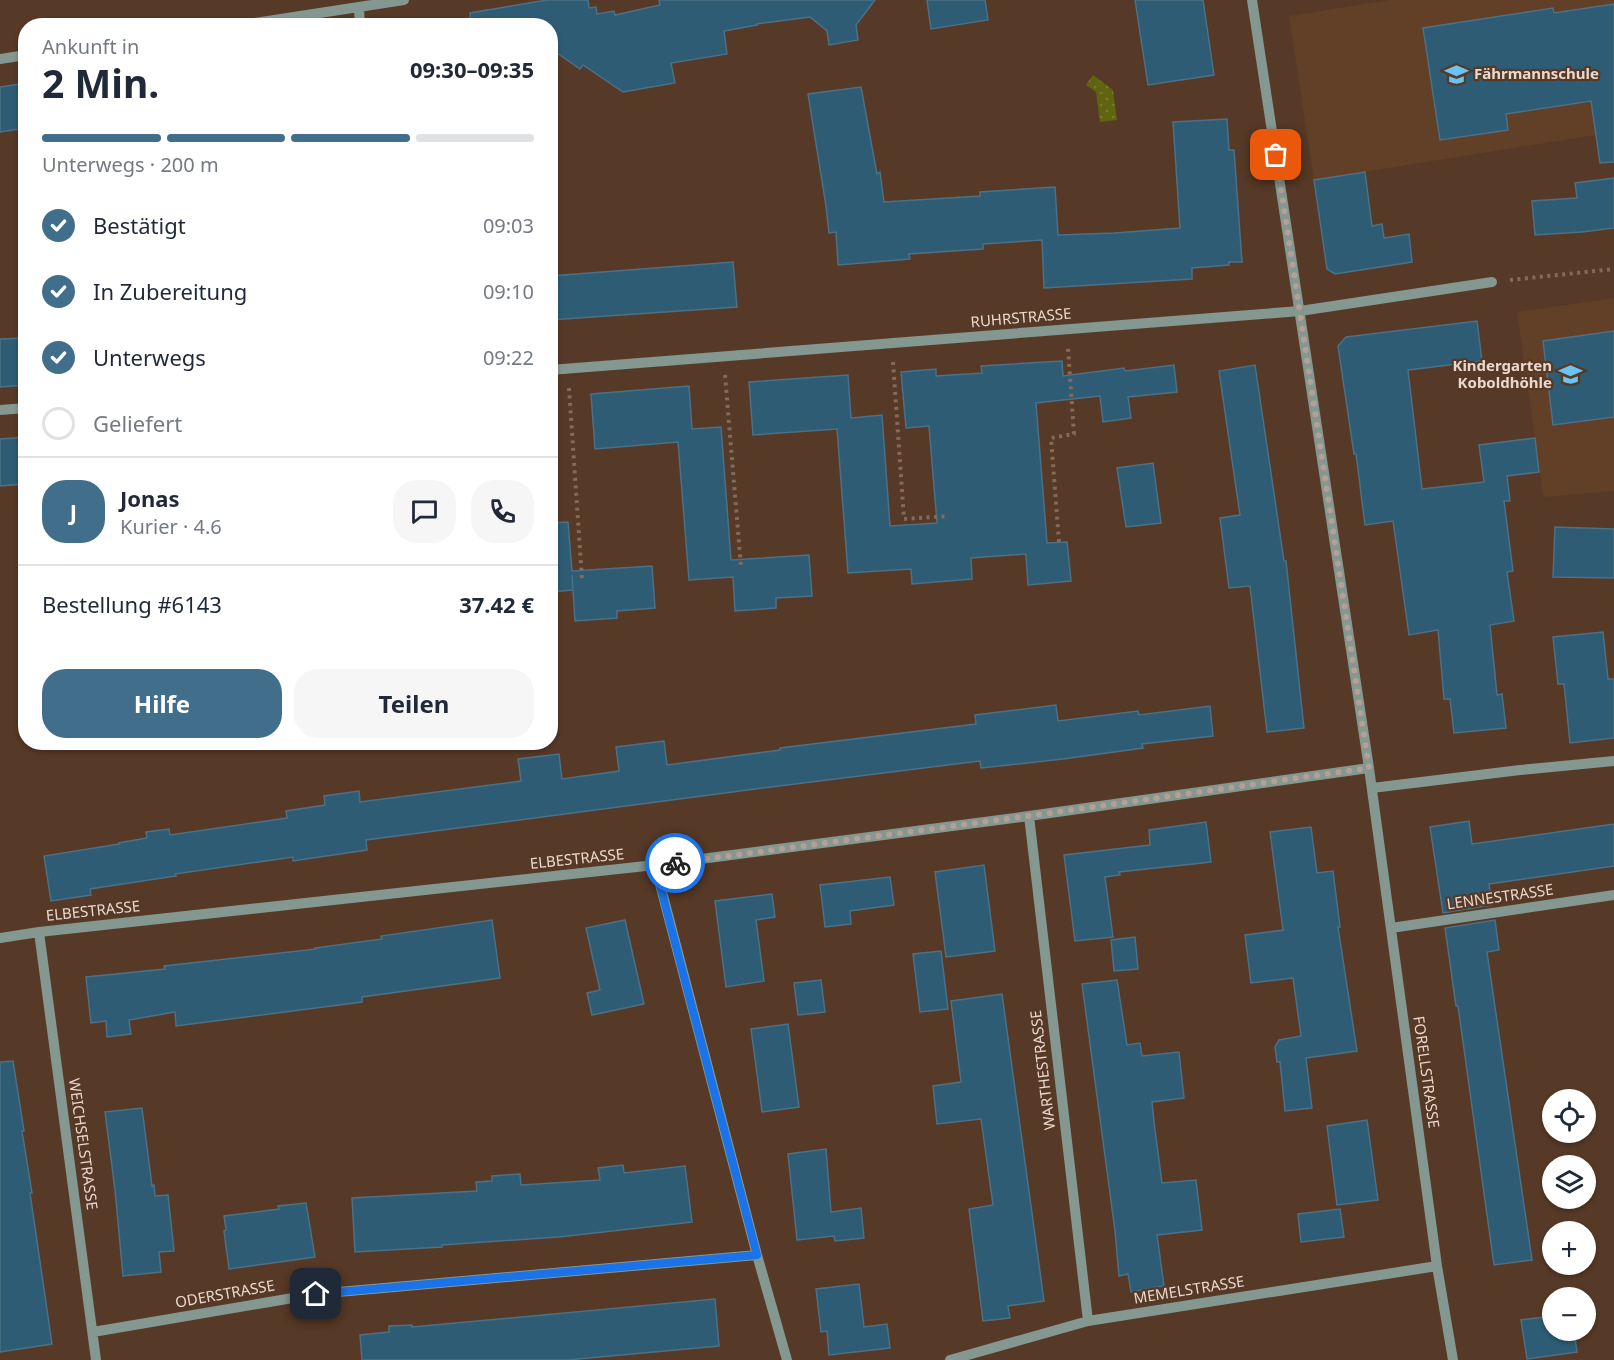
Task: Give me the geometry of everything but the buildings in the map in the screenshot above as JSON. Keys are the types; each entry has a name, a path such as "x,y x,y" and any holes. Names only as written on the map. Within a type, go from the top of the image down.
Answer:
{"street":[{"path":"290,18 404,0"},
{"name":"FORELLSTRASSE","path":"1252,0 1372,788 1437,1266 1452,1360"},
{"path":"359,8 360,18"},
{"path":"0,59 18,56"},
{"name":"RUHRSTRASSE","path":"558,370 1300,310 1492,282"},
{"path":"0,410 18,409"},
{"path":"1372,788 1614,761"},
{"name":"ELBESTRASSE","path":"0,938 655,866 1369,768"},
{"name":"WARTHESTRASSE","path":"1029,816 1088,1321"},
{"path":"655,866 757,1255 787,1360"},
{"name":"LENNESTRASSE","path":"1391,928 1614,896"},
{"name":"WEICHSELSTRASSE","path":"39,932 96,1360"},
{"name":"ODERSTRASSE","path":"93,1332 316,1294 757,1255"},
{"name":"MEMELSTRASSE","path":"950,1360 1088,1321 1437,1266"}],"path":[{"path":"1492,282 1614,269"},
{"path":"1059,542 1051,438 1074,434 1067,330"},
{"path":"891,344 904,519 948,516"},
{"path":"723,356 741,567"},
{"path":"568,369 582,579"}],"shaded area":[{"name":"Fährmannschule","path":"1390,0 1614,0 1614,132 1314,180 1289,16"},
{"name":"Kindergarten Koboldhöhle","path":"1614,298 1614,491 1543,497 1517,312"}],"green space":[{"path":"1093,75 1113,90 1117,120 1100,122 1096,92 1086,85"}],"way so far":[{"path":"675,863 1369,768 1276,155"}],"place":[{"name":"Fährmannschule","path":"1456,74"},
{"name":"Kindergarten Koboldhöhle","path":"1570,375"}],"route":[{"path":"316,1294 757,1255 655,866 675,863"}]}
